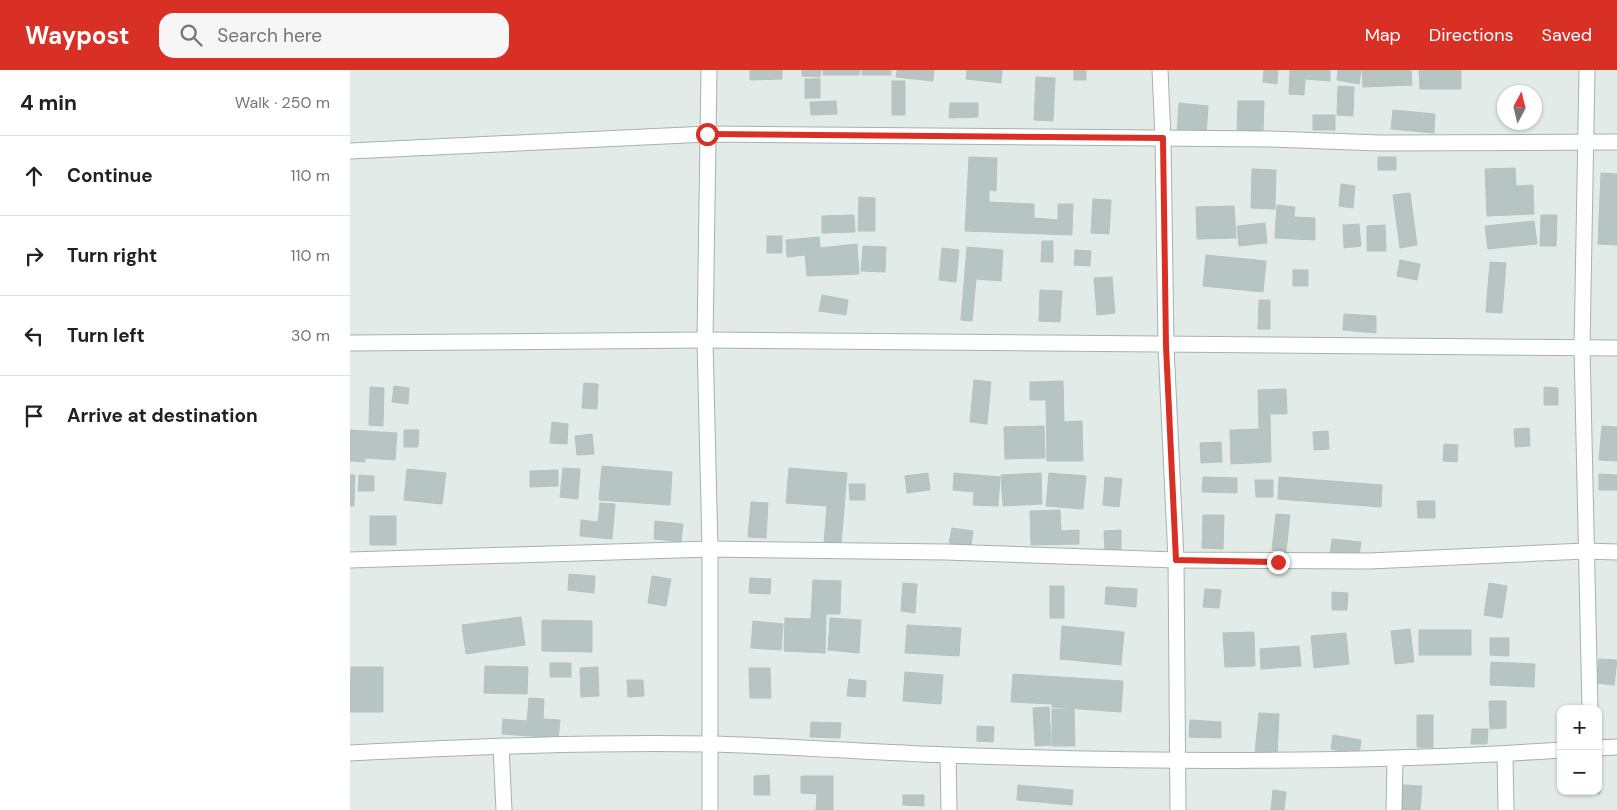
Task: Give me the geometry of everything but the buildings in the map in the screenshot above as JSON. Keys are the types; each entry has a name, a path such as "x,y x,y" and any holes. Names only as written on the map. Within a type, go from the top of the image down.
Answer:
{"street":[{"path":"709,70 705,340 710,549 710,810"},
{"path":"1160,70 1163,138 1166,346 1176,560 1178,810"},
{"path":"1587,70 1582,348 1590,705"},
{"path":"350,151 707,134 1163,138 1380,143 1617,142"},
{"path":"350,343 705,340 1166,346 1617,348"},
{"path":"350,560 710,549 946,552 1176,560 1370,561 1585,551 1617,552"},
{"path":"350,753 501,746 709,744 948,755 1177,759 1395,758 1557,750"},
{"path":"501,746 504,810"},
{"path":"1602,748 1617,747"},
{"path":"1505,754 1506,810"},
{"path":"948,755 949,810"},
{"path":"1394,810 1395,758"}],"route":[{"path":"707,134 1163,138 1166,346 1176,560 1278,562"}]}
